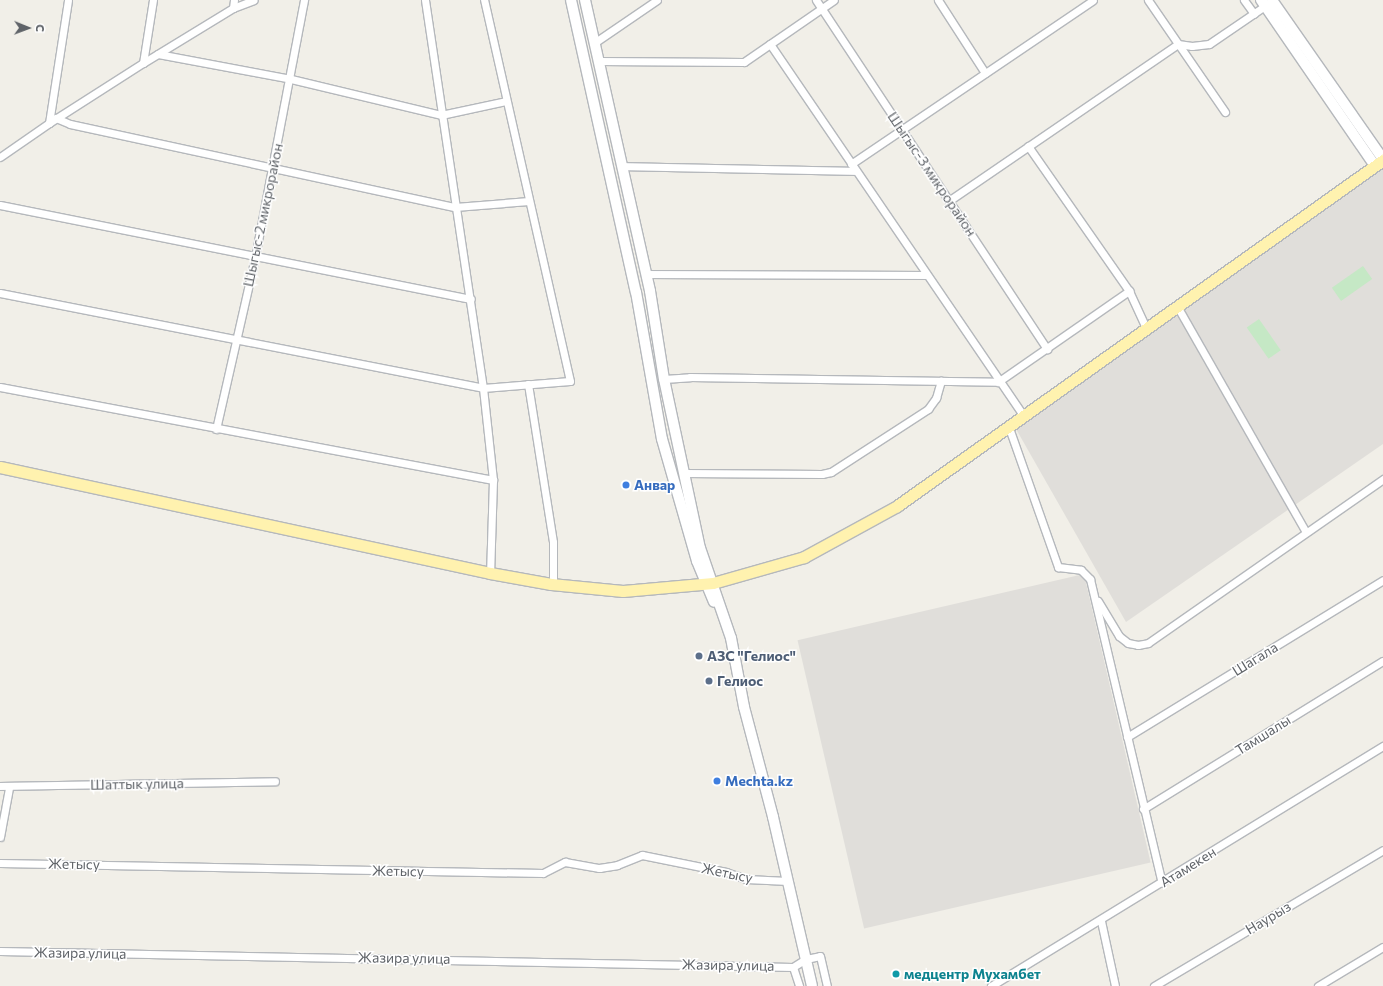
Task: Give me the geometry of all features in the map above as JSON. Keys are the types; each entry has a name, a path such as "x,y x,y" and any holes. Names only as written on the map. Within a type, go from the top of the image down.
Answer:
{"main road":[{"path":"571,0 636,292 662,439 709,584 732,638 744,707 788,882 812,986"},
{"path":"584,0 650,291 664,379 709,584"},
{"path":"0,467 490,573 553,584 609,591 709,584 804,557 852,533 897,506 1008,425 1380,162 1268,2"},
{"path":"636,292 650,291"}],"street":[{"path":"49,123 68,0"},
{"path":"143,63 154,0"},
{"path":"233,8 234,0"},
{"path":"0,157 56,118 143,63 233,8 254,0"},
{"name":"Шыгыс-2 микрорайон","path":"216,429 255,257 291,79 304,0"},
{"path":"425,0 455,207 471,299 483,388 492,480 490,573"},
{"path":"0,293 483,388 570,381 484,0"},
{"path":"564,0 571,0"},
{"path":"594,43 657,0"},
{"name":"Шыгыс-3 микрорайон","path":"816,0 950,200 1047,349"},
{"path":"598,61 744,62 834,0"},
{"path":"938,0 985,73"},
{"path":"851,164 1093,0"},
{"path":"1148,0 1225,112"},
{"path":"1244,0 1254,14"},
{"path":"950,200 1178,44 1192,46 1209,44 1254,14 1268,2"},
{"path":"770,44 998,382 1023,415"},
{"path":"158,54 291,79 441,115 506,101"},
{"path":"56,118 70,124 455,207 529,201"},
{"path":"1028,146 1129,291 1146,328"},
{"path":"621,166 856,171"},
{"path":"0,205 471,299"},
{"path":"646,274 926,275"},
{"path":"664,379 690,377 998,382 1129,291"},
{"path":"1178,306 1306,532"},
{"path":"684,473 822,474 831,472 928,409 936,398 941,381"},
{"path":"528,384 553,542 553,584"},
{"path":"0,387 492,480"},
{"path":"1008,425 1058,567 1075,568 1086,574 1090,580 1143,809 1162,883"},
{"path":"1094,596 1119,636 1128,643 1138,645 1148,643 1383,479"},
{"name":"Шагала","path":"1127,737 1383,580"},
{"name":"Тамшалы","path":"1143,809 1383,661"},
{"name":"Атамекен","path":"991,986 1101,921 1383,746"},
{"name":"Шаттык улица","path":"0,786 9,788 275,781"},
{"path":"0,837 9,788"},
{"name":"Наурыз","path":"1154,986 1383,850"},
{"name":"Жетысу","path":"0,863 543,873 565,862 599,868 617,865 642,855 726,872 746,879 788,882"},
{"path":"1101,921 1115,986"},
{"path":"1318,986 1383,947"},
{"name":"Жазира улица","path":"0,951 793,967 806,959"},
{"path":"806,959 820,956 827,986"},
{"path":"793,967 799,986"}],"shaded area":[{"path":"1383,163 1383,444 1126,622 1012,422"},
{"path":"1084,574 1151,862 864,929 798,640"}],"green space":[{"path":"1363,266 1372,279 1341,301 1332,288"},
{"path":"1259,319 1281,350 1269,359 1247,328"}],"place":[{"name":"Анвар","path":"626,485"},
{"name":"АЗС \"Гелиос\"","path":"699,656"},
{"name":"Гелиос","path":"709,681"},
{"name":"Mechta.kz","path":"717,781"},
{"name":"медцентр Мухамбет","path":"896,974"}]}
